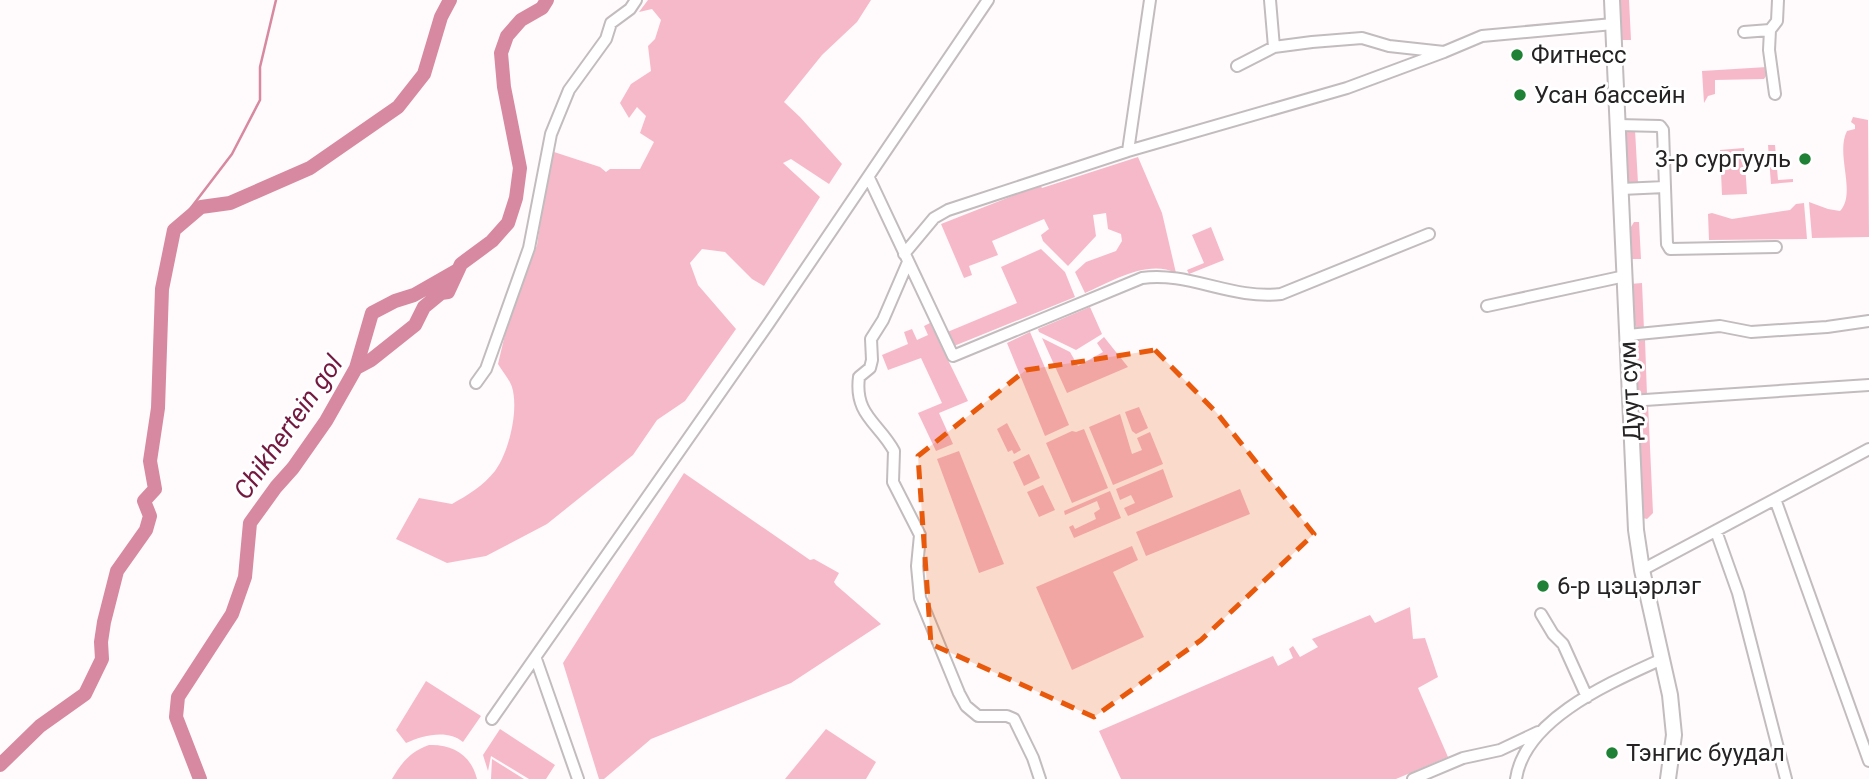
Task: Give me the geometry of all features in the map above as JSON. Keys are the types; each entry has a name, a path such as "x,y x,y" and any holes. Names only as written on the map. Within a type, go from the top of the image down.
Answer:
{"main road":[{"name":"Дуут сум","path":"1612,0 1636,530 1642,570 1670,695 1674,734 1668,779"}],"street":[{"path":"476,383 486,369 528,248 551,134 569,90 606,39 611,23 630,9 636,0"},
{"path":"492,719 869,178 988,0"},
{"path":"1128,151 1150,0"},
{"path":"1270,0 1274,47"},
{"path":"1774,94 1769,50 1770,30 1777,21 1778,0"},
{"path":"1040,779 1014,719 1007,716 978,716 966,706 920,598 917,581 920,535 893,481 894,451 870,422 861,403 859,377 870,368 871,339 883,320 906,258 934,218 948,210 1128,151 1347,88 1482,36 1612,24"},
{"path":"1744,32 1770,30"},
{"path":"1237,66 1274,47 1362,38 1389,46 1444,52"},
{"path":"1618,125 1663,127 1667,244 1670,249 1776,247"},
{"path":"869,178 953,356 1142,278 1156,275 1241,294 1281,294 1429,234"},
{"path":"1620,189 1665,187"},
{"path":"1487,306 1625,276"},
{"path":"1628,335 1720,326 1751,332 1869,321"},
{"path":"1630,401 1869,385"},
{"path":"1642,570 1869,449"},
{"path":"1775,499 1869,761"},
{"path":"1716,531 1738,593 1786,779"},
{"path":"1541,614 1563,645 1587,696"},
{"path":"536,659 578,779"},
{"path":"1413,779 1463,758 1500,750 1541,731 1587,696 1662,659"},
{"path":"1516,779 1523,754 1541,731"}],"highlighted area":[{"path":"1155,350 1216,412 1314,534 1201,640 1094,717 931,644 918,456 1026,370"}],"shaded area":[{"path":"648,0 871,0 857,22 822,55 784,102 842,164 829,184 791,159 783,163 820,197 764,286 752,279 725,252 702,249 690,263 698,285 736,329 685,401 657,420 633,455 547,524 486,556 447,563 396,539 419,498 452,504 485,481 495,471 505,453 513,419 514,396 511,384 498,364 507,326 537,245 551,151 600,167 606,172 610,169 640,169 654,142 640,133 646,116 637,107 629,118 620,103 631,84 651,71 648,46 655,39 661,20 652,9 639,12"},
{"path":"1617,0 1629,0 1631,40 1619,40"},
{"path":"1767,67 1768,73 1764,79 1715,80 1715,94 1708,96 1704,103 1702,71"},
{"path":"1853,117 1868,120 1869,237 1812,238 1809,202 1840,211 1845,203 1847,184 1844,140 1847,131 1855,129 1851,122"},
{"path":"1635,130 1638,183 1626,184 1623,131"},
{"path":"1768,145 1775,145 1778,180 1793,179 1793,182 1771,184"},
{"path":"1744,148 1747,194 1722,195 1720,150"},
{"path":"1138,157 1162,213 1176,273 1165,269 1141,270 1085,293 1075,272 1086,262 1116,251 1122,241 1121,234 1108,229 1106,213 1093,215 1096,236 1068,266 1043,241 1041,235 1049,229 1044,219 992,241 998,255 969,266 972,275 964,278 941,224 1040,185 1042,188"},
{"path":"1804,203 1807,239 1709,240 1708,214 1732,219 1790,210 1796,204"},
{"path":"1634,222 1639,222 1641,259 1630,259 1628,232"},
{"path":"1211,227 1224,260 1189,274 1187,270 1204,263 1192,235"},
{"path":"1041,249 1065,272 1075,297 954,346 945,333 1017,303 1001,267"},
{"path":"1642,283 1644,330 1638,330 1632,320 1630,284"},
{"path":"1090,307 1102,334 1076,350 1039,332 1038,329"},
{"path":"930,323 968,401 939,413 953,444 936,451 918,413 942,403 921,358 888,370 882,355 908,344 904,332 912,329 917,340 928,335 924,326"},
{"path":"1030,332 1069,425 1045,436 1007,343"},
{"path":"1104,337 1128,367 1067,393 1042,338 1070,352 1078,366 1103,352 1097,343"},
{"path":"1645,340 1647,395 1635,396 1633,358 1639,341"},
{"path":"1648,403 1653,513 1647,519 1643,518 1635,404"},
{"path":"1139,407 1148,428 1136,434 1132,431 1125,412"},
{"path":"1120,414 1132,454 1142,450 1137,438 1150,432 1163,464 1113,485 1089,427"},
{"path":"1007,423 1021,450 1014,454 1012,450 1008,452 997,429"},
{"path":"1084,429 1108,488 1072,503 1046,443 1072,431"},
{"path":"959,451 1004,564 979,573 937,459"},
{"path":"1029,454 1040,478 1024,486 1013,462"},
{"path":"1163,469 1173,497 1128,516 1124,508 1135,503 1131,495 1120,500 1116,489"},
{"path":"684,473 810,560 814,559 839,573 834,582 836,585 881,624 791,683 651,739 604,779 599,779 563,663"},
{"path":"1043,485 1055,510 1039,517 1027,492"},
{"path":"1240,489 1250,514 1146,556 1136,532"},
{"path":"1110,491 1121,518 1074,538 1069,527 1073,525 1075,529 1096,519 1094,513 1100,509 1097,501 1065,515 1064,511"},
{"path":"1132,546 1138,560 1113,572 1144,637 1072,670 1036,587"},
{"path":"1410,607 1413,639 1425,638 1438,677 1418,688 1448,757 1396,779 1121,779 1099,731 1273,656 1278,666 1293,658 1289,649 1293,646 1300,657 1318,647 1312,639 1370,615 1375,623"},
{"path":"426,681 481,716 463,742 443,734 406,743 396,730"},
{"path":"500,729 555,765 546,779 529,779 491,756 488,771 483,755"},
{"path":"826,729 876,762 866,779 785,779"},
{"path":"429,745 453,749 466,757 477,779 392,779 407,758"},
{"path":"492,759 524,779 491,779"}],"waterway":[{"path":"174,230 232,154 260,100 260,67 276,0"},
{"path":"0,765 40,726 85,694 102,659 104,622 117,571 146,530 150,516 144,501 155,489 150,461 158,408 162,289 174,230 201,207 230,203 310,168 398,107 424,74 441,17 450,0"},
{"name":"Chikhertein gol","path":"200,779 176,717 178,697 232,614 245,577 250,523 326,421 356,368 371,360 415,325 424,307 441,293 448,292 461,264 492,241 508,223 516,198 520,168 504,87 501,53 507,36 521,20 542,8 547,0"},
{"path":"356,368 372,313 414,295 456,271"}],"place":[{"name":"Фитнесс","path":"1517,55"},
{"name":"Усан бассейн","path":"1520,95"},
{"name":"3-р сургууль","path":"1805,159"},
{"name":"6-р цэцэрлэг","path":"1543,586"},
{"name":"Тэнгис буудал","path":"1612,753"}]}
